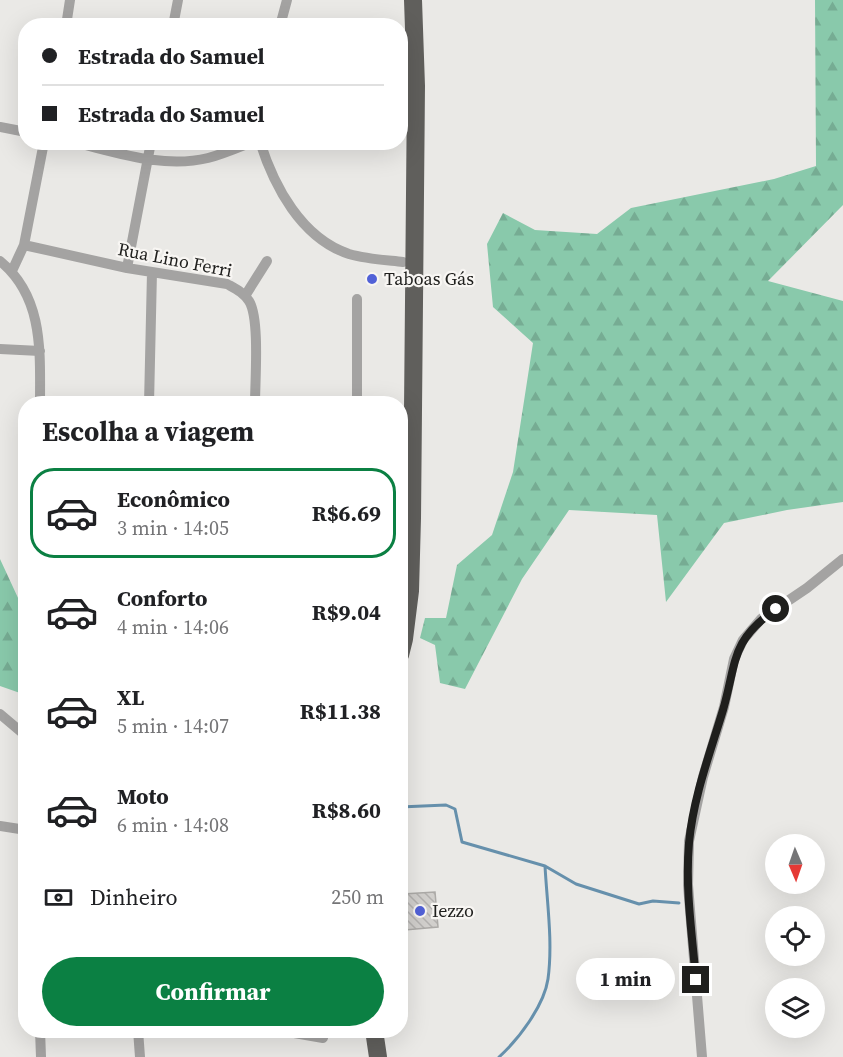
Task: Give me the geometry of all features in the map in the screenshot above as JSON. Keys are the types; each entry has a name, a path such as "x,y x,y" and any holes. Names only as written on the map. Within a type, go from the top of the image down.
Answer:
{"highway":[{"path":"404,0 404,18"},
{"path":"408,607 412,518 416,98 413,0"},
{"path":"404,396 405,150"},
{"path":"365,1038 367,1057"},
{"path":"375,1038 378,1057"}],"street":[{"path":"67,18 70,0"},
{"path":"175,18 178,0"},
{"path":"282,18 287,0"},
{"path":"0,128 18,131"},
{"path":"12,271 24,245 42,150"},
{"path":"106,150 148,160 198,160 228,150"},
{"path":"127,268 150,150"},
{"path":"263,150 283,196 296,216 316,234 348,253 403,262"},
{"name":"Rua Lino Ferri","path":"24,245 127,268 227,284 242,291 250,303 255,324 255,396"},
{"path":"0,261 12,271 32,305 38,328 40,396"},
{"path":"245,296 267,261"},
{"path":"149,396 152,272"},
{"path":"357,299 357,396"},
{"path":"0,350 40,351"},
{"path":"702,1057 688,885 689,841 703,777 724,707 734,659 743,640 761,620 843,559"},
{"path":"0,714 18,729"},
{"path":"0,825 18,828"},
{"path":"40,1038 41,1057"},
{"path":"139,1038 140,1057"}],"green space":[{"path":"815,0 843,0 843,205 768,281 843,301 843,502 787,510 724,523 666,602 657,515 569,510 522,579 465,689 440,683 435,645 420,638 425,618 446,618 457,565 492,535 513,472 533,343 493,307 487,244 503,213 535,230 597,234 631,208 774,179 816,166"},
{"path":"0,559 18,598 18,692 0,686"}],"building":[{"name":"Iezzo","path":"435,892 438,927 408,930 408,894"}],"waterway":[{"path":"408,807 446,805 455,809 462,842 545,866 576,884 639,904 653,901 679,903"},
{"path":"499,1057 529,1022 546,989 550,951 545,866"}],"place":[{"name":"Taboas Gás","path":"372,279"},
{"name":"Iezzo","path":"420,911"}],"route":[{"path":"696,980 688,885 689,841 703,777 724,707 734,659 743,640 761,620 776,609"}]}
